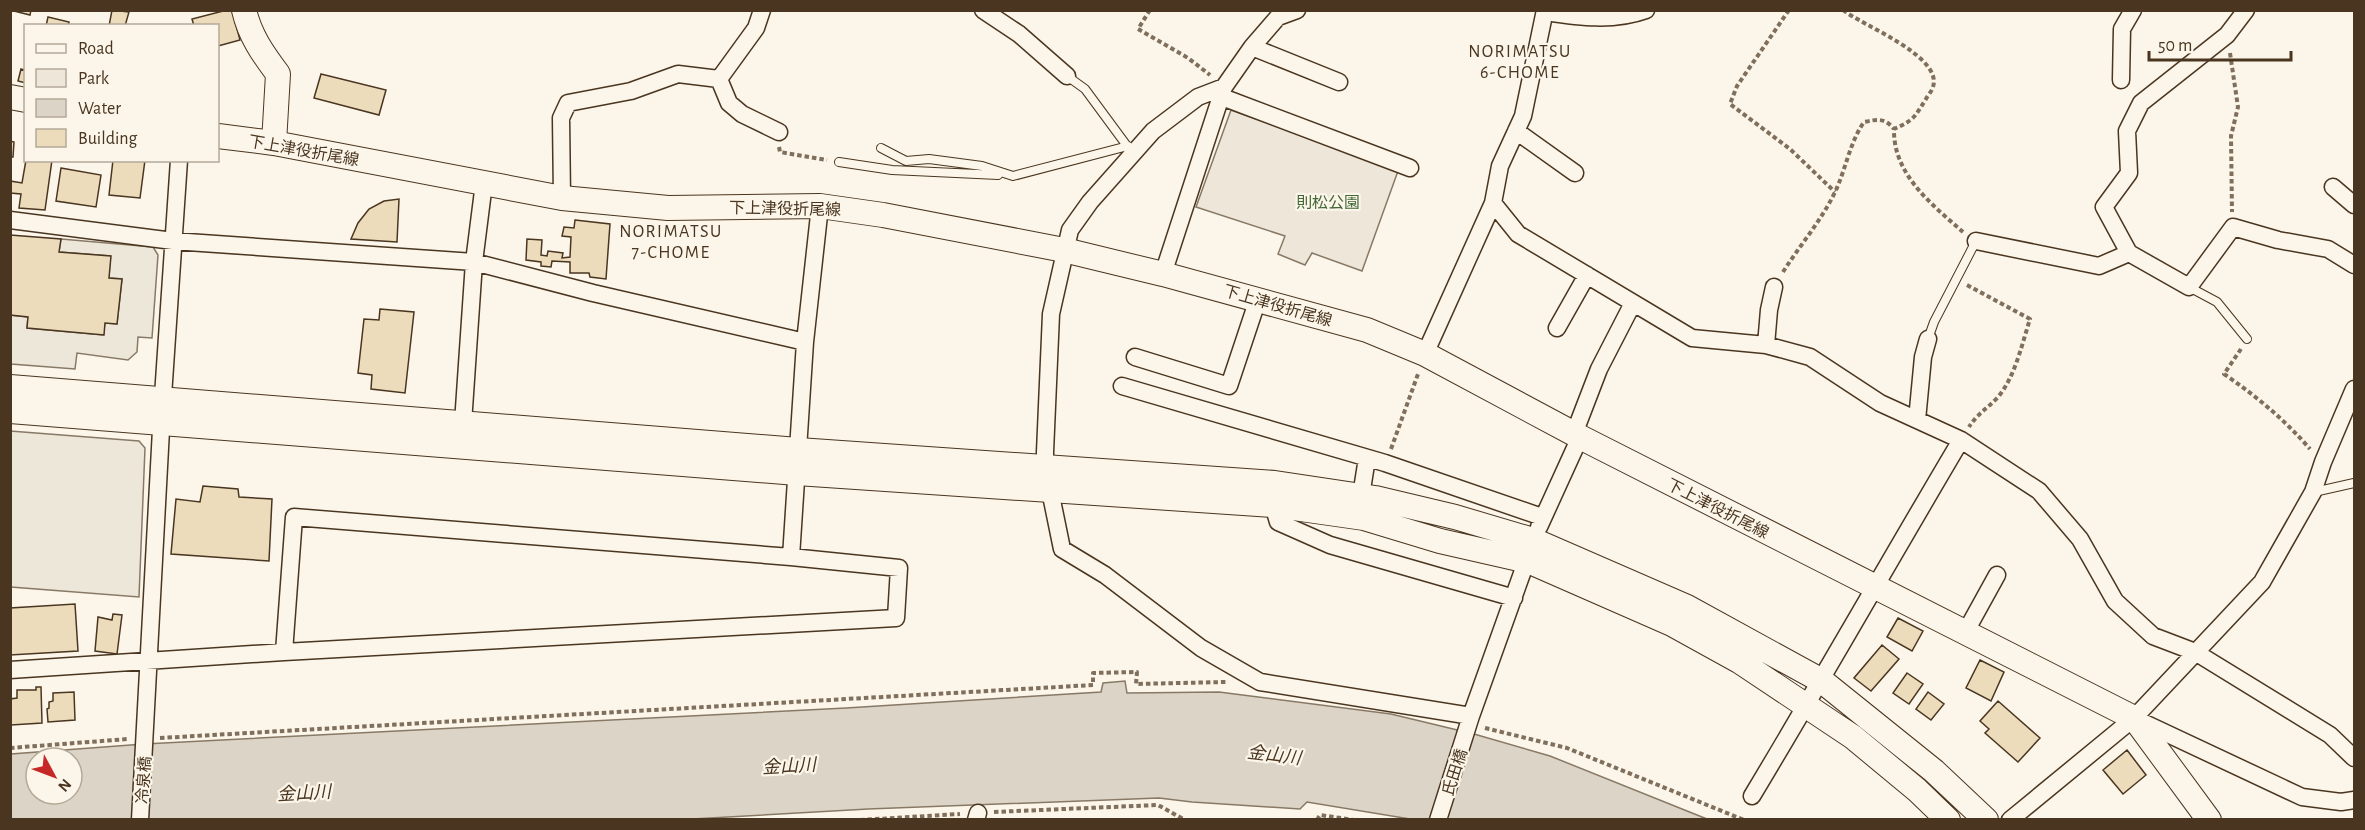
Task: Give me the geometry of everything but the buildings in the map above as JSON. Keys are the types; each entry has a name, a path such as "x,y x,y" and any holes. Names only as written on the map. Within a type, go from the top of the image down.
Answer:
{"street":[{"path":"244,10 254,39 278,74 274,143"},
{"path":"719,80 756,28 762,10"},
{"path":"983,10 1018,34 1067,76"},
{"path":"1163,274 1223,92 1252,47 1278,17 1297,10"},
{"path":"1423,360 1493,203 1500,166 1523,116 1546,11 1586,18 1628,17 1646,10"},
{"path":"2121,81 2122,29 2133,10"},
{"path":"2246,10 2227,35 2141,103 2127,131 2129,173 2104,207 2129,253 2189,287 2233,227 2278,240 2328,249 2355,265"},
{"path":"1252,47 1339,82"},
{"path":"562,198 561,118 568,103 631,91 678,74 719,80"},
{"path":"719,80 729,103 742,114 779,132"},
{"path":"1410,168 1223,92 1198,97 1130,149 1070,230 1064,250 1051,314 1045,466 1062,549 1105,576 1201,648 1260,682 1470,720"},
{"path":"1516,131 1575,173"},
{"name":"下上津役折尾線","path":"219,136 274,143 562,198 668,208 820,206 883,215 1064,250 1258,299 1367,330 2134,718 2209,819"},
{"name":"冷泉橋","path":"140,819 147,739 163,399 179,162"},
{"path":"463,423 474,262 484,183"},
{"path":"2333,187 2355,205"},
{"path":"1493,203 1518,234 1692,338 1766,345 1810,357 1880,404 1961,440 2039,491 2080,539 2115,601 2153,636 2195,652 2330,735 2355,758"},
{"path":"792,557 805,342 820,206"},
{"path":"10,220 173,241 474,262 593,293 805,342"},
{"path":"1976,241 2099,266 2129,253"},
{"path":"1557,328 1587,276"},
{"path":"1766,345 1769,310 1774,287"},
{"path":"1134,357 1229,386 1258,299"},
{"name":"氏田橋","path":"1438,819 1470,720 1542,517 1577,435 1599,369 1633,303"},
{"path":"1917,420 1923,357 1928,339"},
{"path":"1122,386 1367,458 1542,517"},
{"path":"10,387 463,423 1050,490 1273,505 1364,518 1440,541 1531,551 1687,607 1822,681 1934,771 1986,819"},
{"path":"2010,819 2134,718 2262,582 2313,492 2323,462 2355,389"},
{"path":"10,411 162,423 798,462 1045,466 1275,483 1361,496 1455,517 1531,551 1672,624 1739,661 1853,737 1948,819"},
{"path":"1752,796 1822,681 1873,587 1961,440"},
{"path":"1361,496 1367,458"},
{"path":"1273,505 1278,522 1330,545 1514,598"},
{"path":"10,670 284,652 896,618 899,568 792,557 294,517 284,652"},
{"path":"1965,633 1997,576"},
{"path":"2134,718 2302,797 2341,802 2355,800"}],"lane":[{"path":"839,162 892,170 1013,176 1130,149 1085,89 1067,76"},
{"path":"881,148 906,161 929,159 982,166 1013,176"},
{"path":"1928,339 1955,279 1976,241"},
{"path":"2189,287 2217,302 2247,339"},
{"path":"2313,492 2355,483"}],"path":[{"path":"1150,10 1138,29 1188,58 1223,92"},
{"path":"1789,10 1737,86 1730,104 1790,150 1835,192"},
{"path":"1843,10 1854,19 1910,50 1925,61 1932,73 1934,86 1913,120 1894,129"},
{"path":"2227,35 2238,107 2231,136 2233,227"},
{"path":"1774,287 1820,219 1835,192 1848,161 1855,135 1864,122 1878,119 1888,122 1894,129 1894,142 1903,169 1913,184 1962,231 1976,241"},
{"path":"779,132 780,152 839,162"},
{"path":"1955,279 2030,319 2009,380 1998,397 1978,413"},
{"path":"2247,339 2223,374 2264,403 2293,428 2323,462"},
{"path":"1385,464 1423,360"},
{"path":"10,748 1093,685 1093,673 1137,672 1136,684 1260,682"},
{"path":"1470,720 1567,748 1744,819"},
{"path":"860,819 977,816 1158,805 1185,819"},
{"path":"1317,819 1320,815 1354,819"}],"green space":[{"name":"則松公園","path":"1231,110 1398,171 1362,271 1312,253 1305,265 1278,254 1285,236 1196,207"}],"shaded area":[{"path":"61,239 153,247 158,255 152,338 138,337 137,352 128,360 77,353 75,369 11,364 10,315 28,317 27,328 103,335 105,323 117,324 122,279 109,278 110,256 59,252"},
{"path":"10,431 139,441 145,448 139,597 11,587"}],"water":[{"name":"金山川","path":"1125,681 1127,693 1219,692 1391,714 1474,734 1550,756 1707,819 1416,820 1307,802 1300,809 1159,798 868,809 674,820 11,820 11,754 24,753 24,806 84,806 84,749 846,708 1101,692 1103,683"}],"district":[{"name":"NORIMATSU 6-CHOME","path":"1520,61"},
{"name":"NORIMATSU 7-CHOME","path":"671,241"}]}
